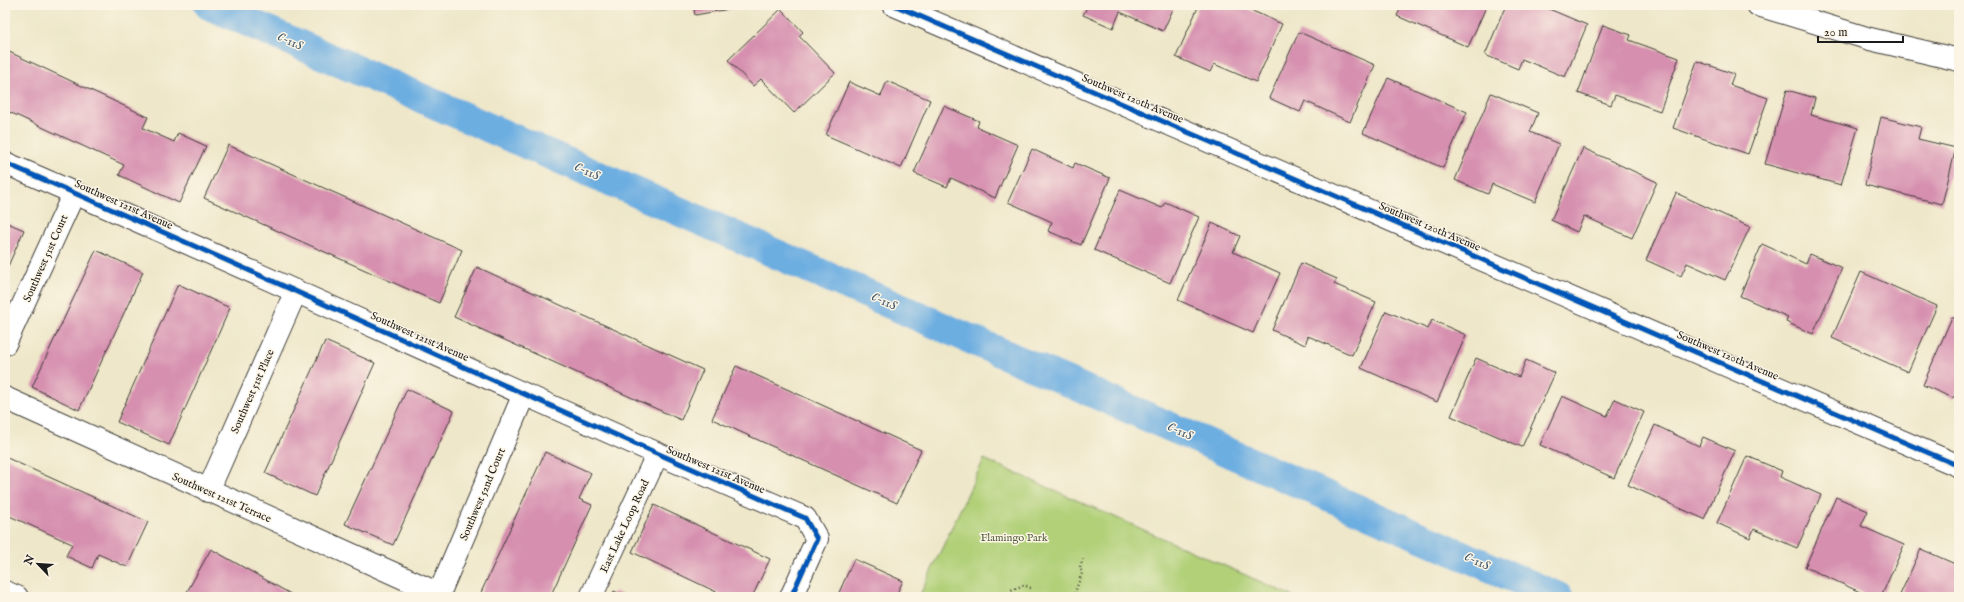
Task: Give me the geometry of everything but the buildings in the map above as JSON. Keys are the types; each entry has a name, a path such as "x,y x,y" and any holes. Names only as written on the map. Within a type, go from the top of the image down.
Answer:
{"street":[{"name":"Southwest 120th Avenue","path":"894,5 1959,466"},
{"path":"1758,5 1870,39 1959,60"},
{"name":"Southwest 121st Avenue","path":"5,163 296,291 657,455 805,518 817,539 791,597"},
{"name":"Southwest 51st Court","path":"5,344 74,193"},
{"name":"Southwest 51st Place","path":"208,491 296,291"},
{"name":"Southwest 52nd Court","path":"439,594 524,394"},
{"name":"Southwest 121st Terrace","path":"5,398 208,491 439,594"},
{"name":"East Lake Loop Road","path":"591,597 657,455"},
{"path":"5,592 17,597"}],"path":[{"path":"1077,597 1075,592 1082,573 1080,567 1083,558"},
{"path":"1008,597 1011,590 1024,585 1033,589"}],"green space":[{"name":"Flamingo Park","path":"984,459 1295,597 919,597"}],"waterway":[{"name":"C-11S","path":"209,5 1558,597"}],"cycle path":[{"path":"894,5 1959,466"},
{"path":"5,163 805,518 817,539 791,597"}]}
